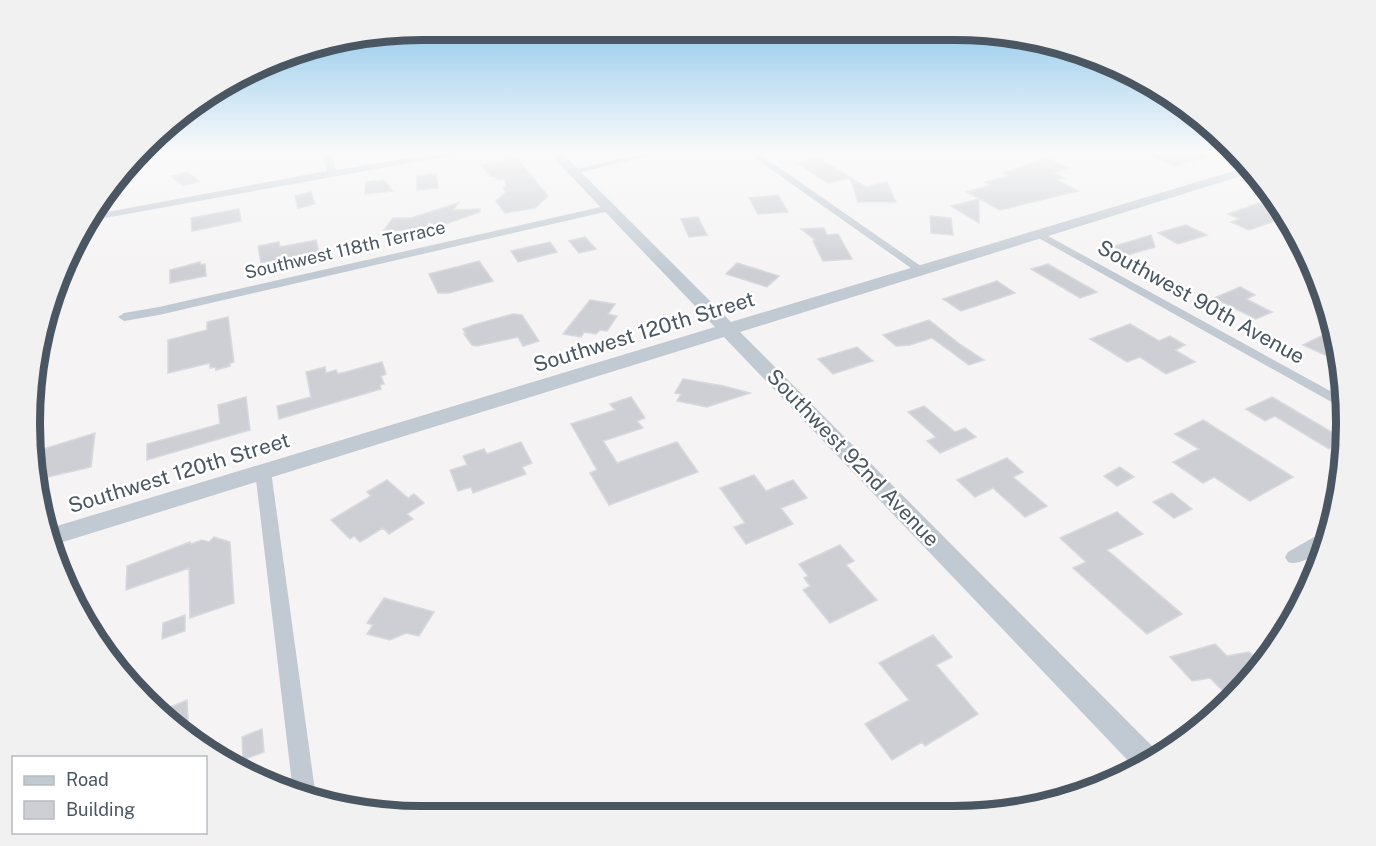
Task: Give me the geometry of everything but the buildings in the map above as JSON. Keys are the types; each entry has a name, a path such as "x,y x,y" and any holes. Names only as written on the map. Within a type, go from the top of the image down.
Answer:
{"street":[{"path":"102,216 227,192"},
{"name":"Southwest 92nd Avenue","path":"594,192 1142,755"},
{"path":"809,192 922,271"},
{"name":"Southwest 120th Street","path":"58,534 1175,192"},
{"name":"Southwest 118th Terrace","path":"124,317 159,311 609,208"},
{"name":"Southwest 90th Avenue","path":"1039,234 1335,399"},
{"path":"263,471 304,786"},
{"path":"1294,558 1316,544"}]}
